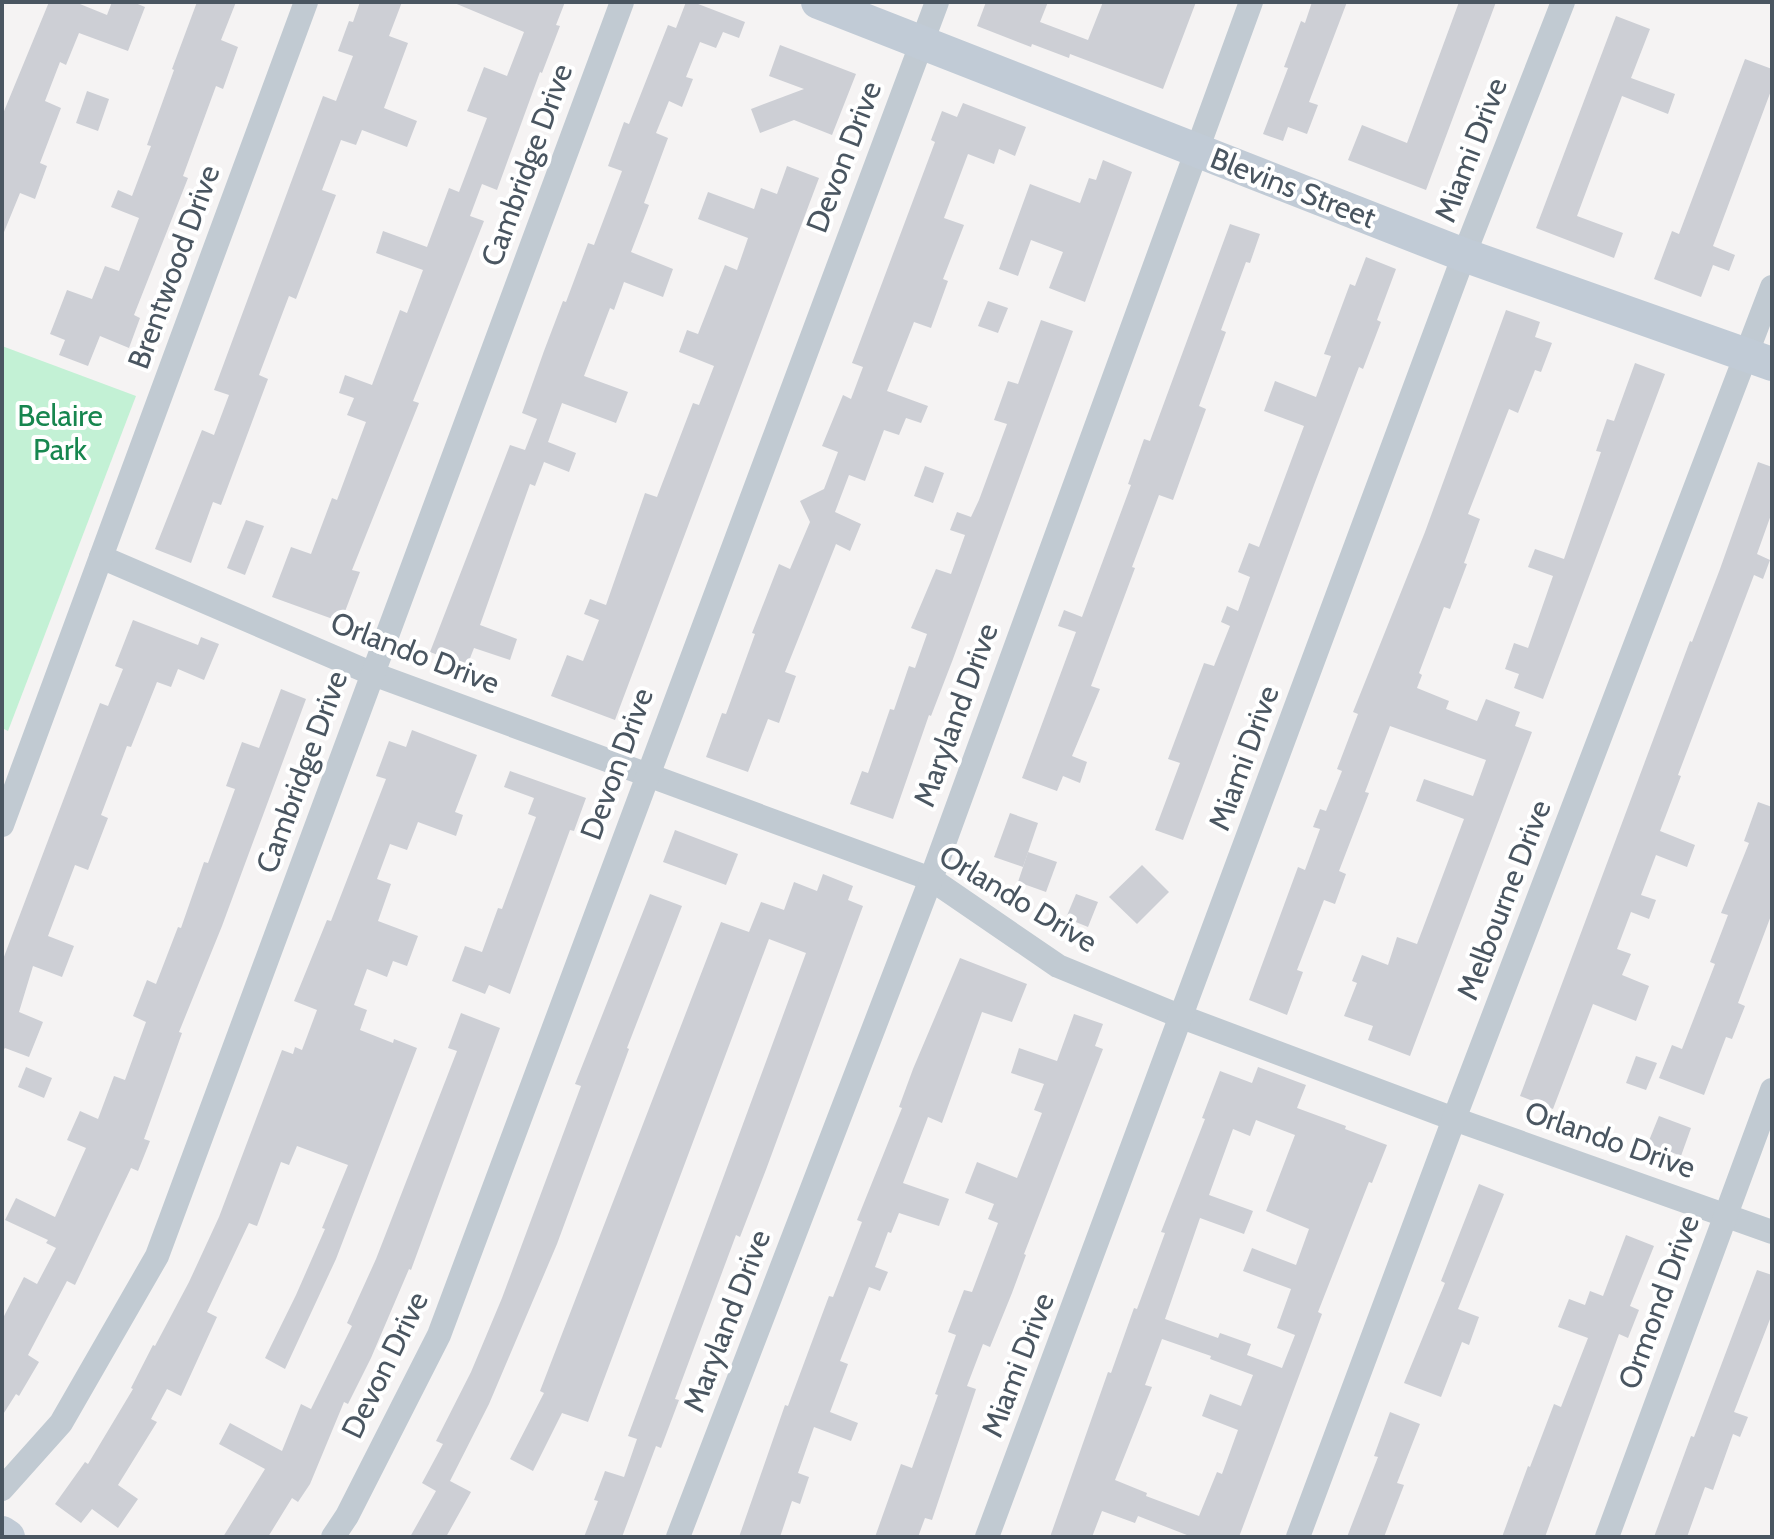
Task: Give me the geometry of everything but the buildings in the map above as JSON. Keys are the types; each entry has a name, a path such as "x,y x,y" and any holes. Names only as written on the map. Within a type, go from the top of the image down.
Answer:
{"street":[{"name":"Brentwood Drive","path":"2,825 306,2"},
{"name":"Cambridge Drive","path":"2,1489 61,1423 157,1256 622,2"},
{"name":"Blevins Street","path":"818,2 1464,255 1760,360"},
{"name":"Devon Drive","path":"333,1537 347,1516 439,1335 937,2"},
{"name":"Maryland Drive","path":"678,1537 931,879 1251,2"},
{"name":"Miami Drive","path":"987,1537 1464,255 1563,2"},
{"name":"Melbourne Drive","path":"1298,1537 1454,1119 1760,360 1772,287"},
{"name":"Orlando Drive","path":"101,557 373,674 931,879 1058,966 1182,1017 1454,1119 1772,1232"},
{"name":"Ormond Drive","path":"1607,1537 1772,1090"},
{"path":"2,1533 8,1537"}],"green space":[{"name":"Belaire Park","path":"2,346 136,396 8,731 2,728"}]}
